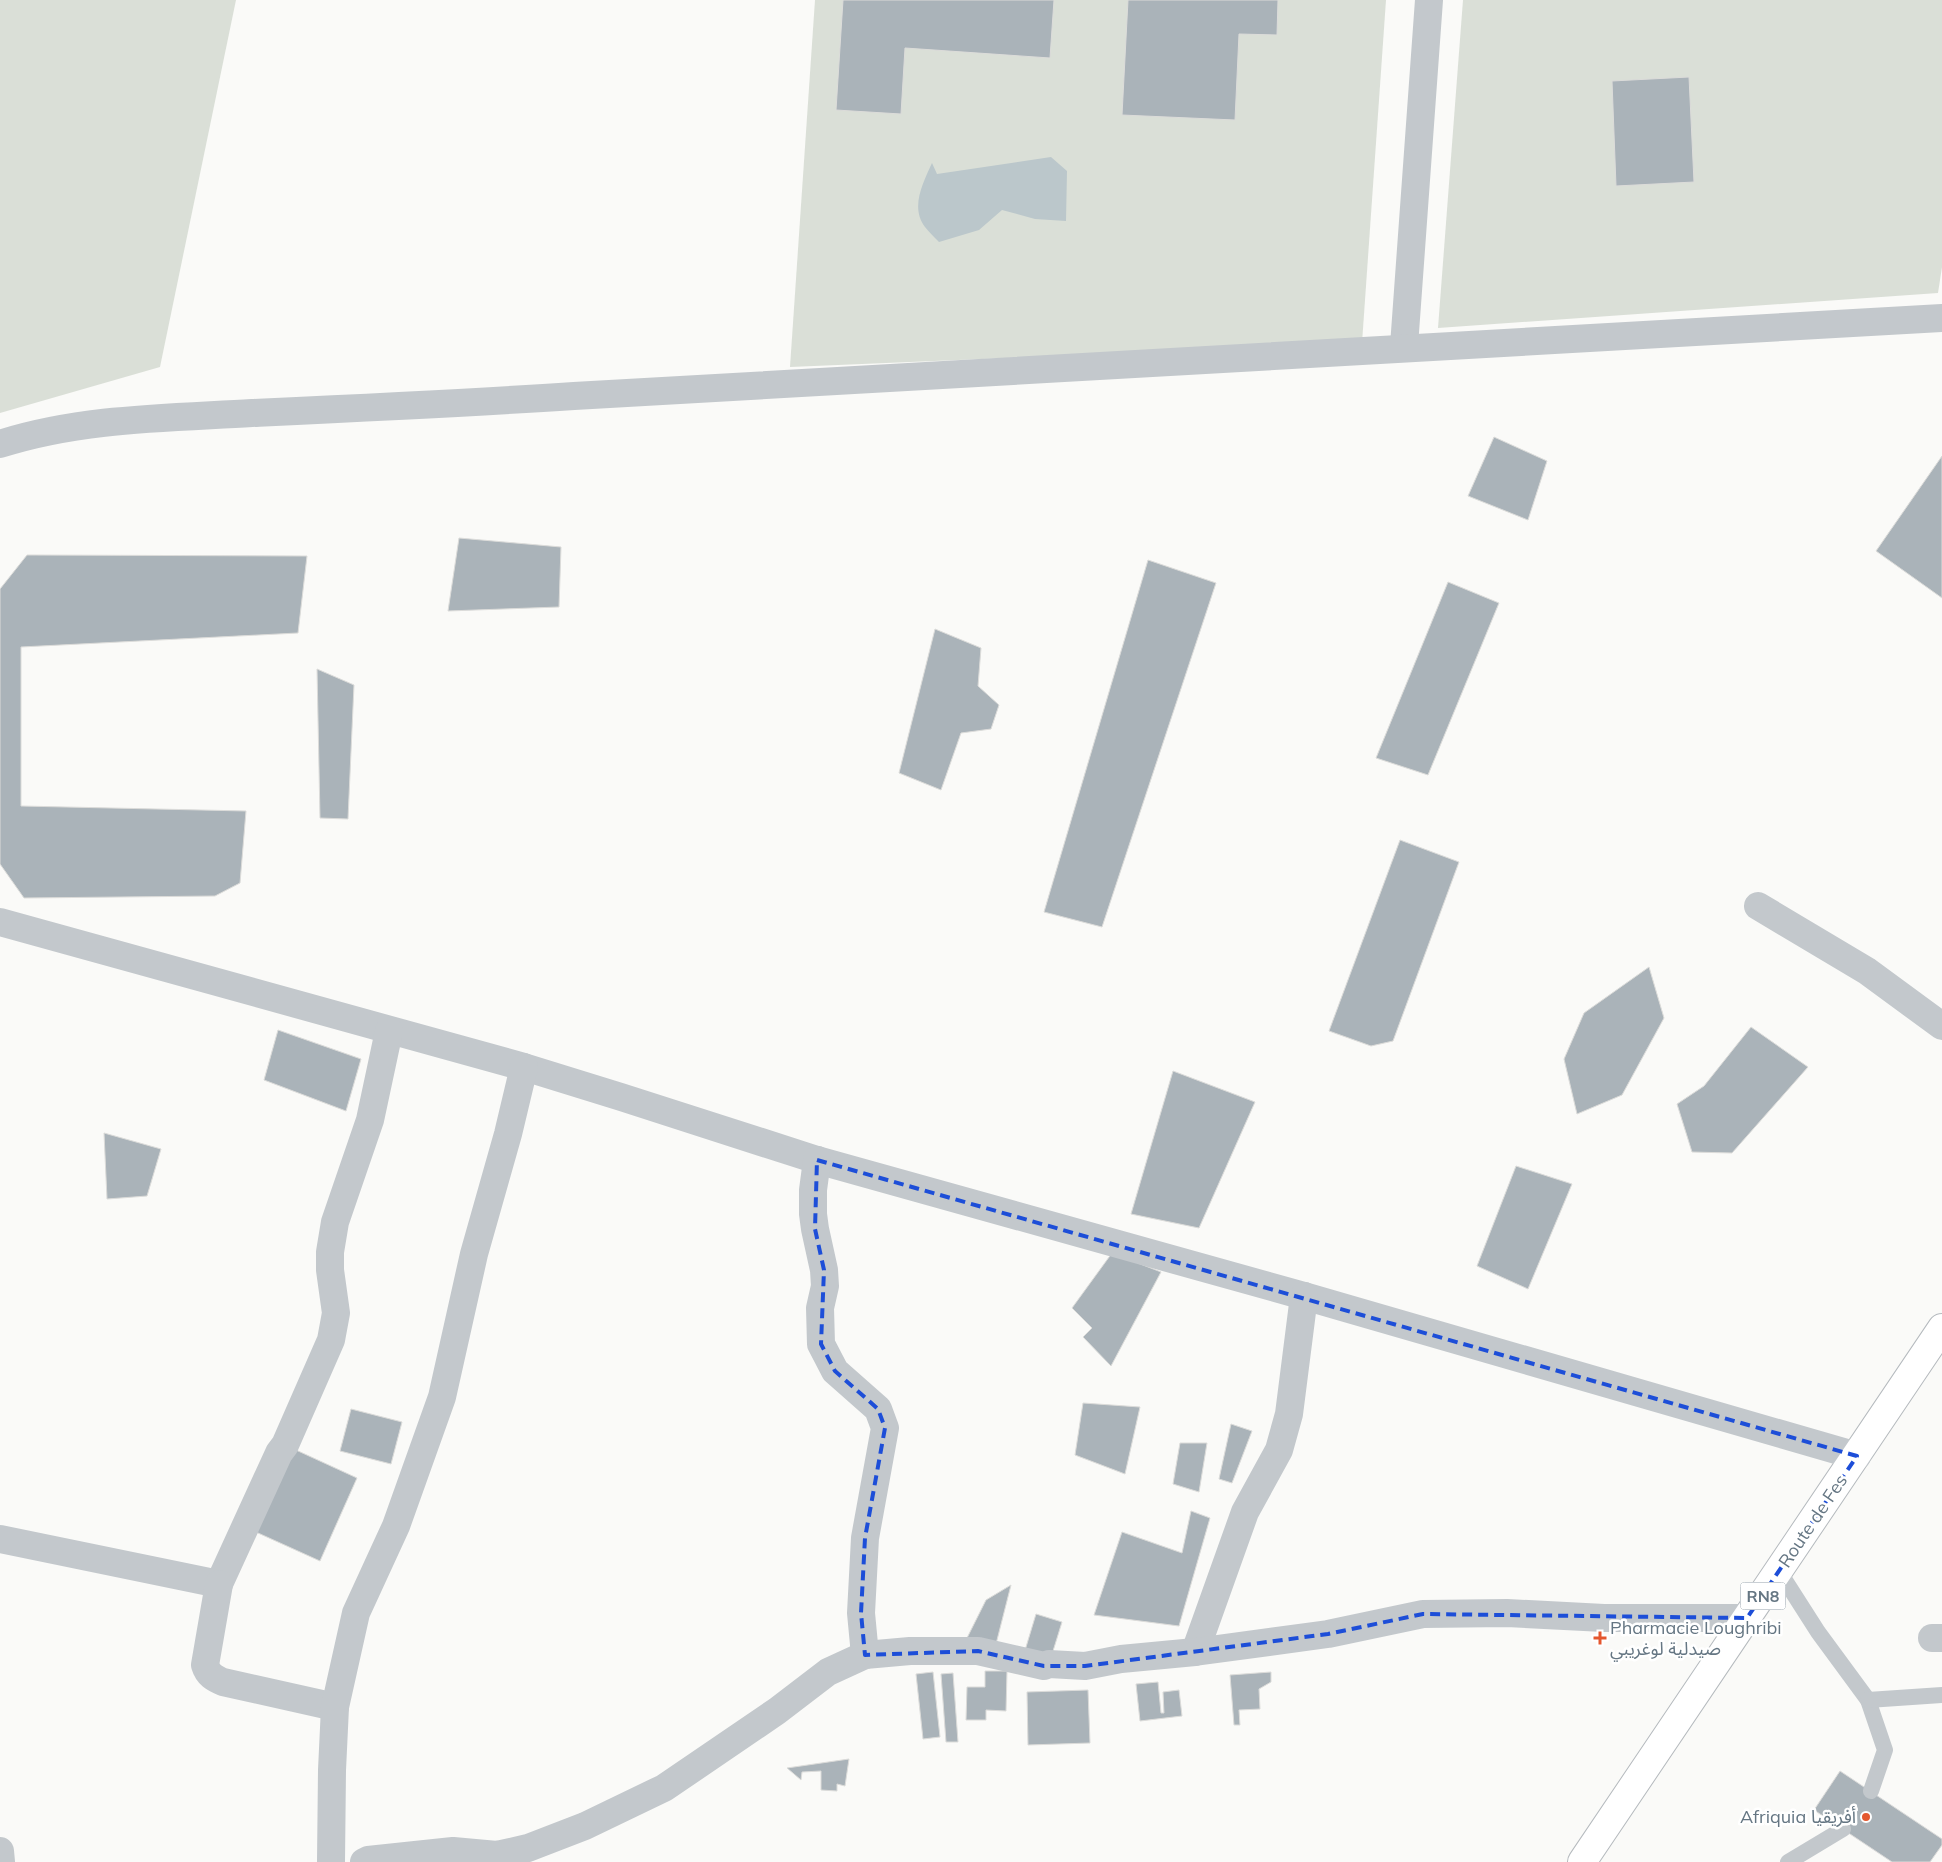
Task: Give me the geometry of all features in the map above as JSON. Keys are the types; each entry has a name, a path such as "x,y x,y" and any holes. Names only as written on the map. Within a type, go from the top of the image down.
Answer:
{"main road":[{"name":"Route de Fes","path":"1582,1862 1942,1328"}],"street":[{"path":"1404,346 1429,0"},
{"path":"0,444 21,437 73,426 170,418 492,402 1404,346 1942,318"},
{"path":"1758,906 1867,971 1942,1026"},
{"path":"0,922 388,1031 524,1067 817,1160 1304,1296 1857,1456"},
{"path":"335,1707 224,1682 214,1678 207,1672 205,1665 219,1584 312,1386 331,1340 336,1313 330,1270 330,1252 335,1222 370,1120 388,1031"},
{"path":"331,1862 335,1707 356,1613 396,1526 442,1397 474,1254 508,1134 524,1067"},
{"path":"817,1160 813,1190 813,1214 824,1270 825,1286 820,1308 821,1344 836,1371 878,1409 885,1428 865,1538 861,1612 865,1655"},
{"path":"1195,1652 1245,1512 1279,1450 1289,1414 1304,1296"},
{"path":"0,1540 219,1584"},
{"path":"364,1862 453,1851 497,1855 528,1848 585,1826 664,1788 777,1711 828,1672 865,1655 910,1651 978,1651 1044,1666 1049,1664 1085,1666 1121,1659 1195,1652 1328,1634 1422,1614 1507,1613 1604,1618 1747,1618"},
{"path":"0,1851 1,1862"}],"lane":[{"path":"1779,1571 1818,1632 1868,1700 1884,1750 1871,1791"},
{"path":"1868,1700 1942,1695"},
{"path":"1788,1862 1843,1829"}],"highlighted area":[{"path":"817,1160 1857,1456 1747,1618 1423,1614 1328,1634 1085,1666 1044,1666 978,1651 865,1655 861,1613 865,1538 885,1428 878,1409 835,1371 821,1344 824,1270 815,1229"}],"shaded area":[{"path":"0,0 236,0 160,367 0,413"},
{"path":"815,0 1386,0 1362,343 790,367"},
{"path":"1463,0 1942,0 1942,267 1938,293 1438,328"},
{"path":"1051,157 1067,171 1066,221 1035,219 1002,210 979,230 939,242 925,227 918,211 918,203 932,163 937,174"}],"building":[{"path":"843,0 1054,0 1050,58 905,48 901,114 836,110"},
{"path":"1128,0 1278,0 1277,35 1239,34 1235,120 1122,115"},
{"path":"1689,77 1694,182 1616,186 1612,81"},
{"path":"1494,437 1547,461 1528,520 1468,496"},
{"path":"1942,456 1942,598 1876,551"},
{"path":"459,538 561,547 559,607 448,611"},
{"path":"27,555 307,556 298,633 21,647 21,806 246,811 240,883 215,896 24,898 0,864 0,589"},
{"path":"1148,560 1216,583 1102,927 1044,912"},
{"path":"1448,582 1499,603 1428,775 1376,758"},
{"path":"935,629 981,648 978,686 999,705 991,729 961,733 941,790 899,773"},
{"path":"317,669 354,685 348,819 320,818"},
{"path":"1400,840 1459,862 1393,1041 1371,1046 1329,1031"},
{"path":"1649,967 1664,1018 1622,1095 1577,1114 1564,1059 1584,1013"},
{"path":"1751,1027 1808,1067 1732,1153 1692,1152 1677,1104 1704,1086"},
{"path":"278,1030 361,1059 346,1111 264,1080"},
{"path":"1173,1071 1255,1102 1199,1228 1131,1214"},
{"path":"104,1133 161,1149 147,1196 107,1199"},
{"path":"1516,1166 1572,1184 1528,1289 1477,1266"},
{"path":"1112,1253 1161,1272 1111,1366 1083,1337 1092,1328 1072,1308"},
{"path":"1083,1403 1140,1407 1125,1474 1075,1455"},
{"path":"351,1409 402,1422 391,1464 340,1451"},
{"path":"1231,1424 1252,1431 1232,1483 1219,1479"},
{"path":"1180,1443 1207,1443 1199,1492 1173,1484"},
{"path":"285,1445 357,1478 320,1561 247,1528"},
{"path":"1191,1511 1210,1518 1179,1626 1094,1615 1122,1532 1182,1553"},
{"path":"1011,1585 996,1644 965,1642 986,1600"},
{"path":"1036,1614 1062,1622 1049,1664 1023,1657"},
{"path":"985,1671 1007,1671 1006,1711 986,1710 986,1720 966,1720 967,1687 985,1687"},
{"path":"933,1672 940,1737 923,1739 916,1674"},
{"path":"1271,1672 1271,1682 1259,1689 1260,1709 1239,1710 1240,1725 1234,1725 1230,1675"},
{"path":"953,1673 958,1742 946,1742 941,1674"},
{"path":"1158,1682 1161,1713 1164,1713 1163,1692 1179,1690 1182,1716 1140,1721 1136,1684"},
{"path":"1088,1690 1090,1743 1028,1745 1027,1692"},
{"path":"849,1759 845,1786 837,1784 837,1791 821,1790 821,1771 802,1772 801,1780 787,1768"},
{"path":"1840,1771 1942,1839 1942,1845 1930,1862 1892,1862 1814,1810"}],"place":[{"name":"Pharmacie Loughribi صيدلية لوغريبي","path":"1600,1638"},
{"name":"Afriquia أفريقيا","path":"1866,1817"}]}
